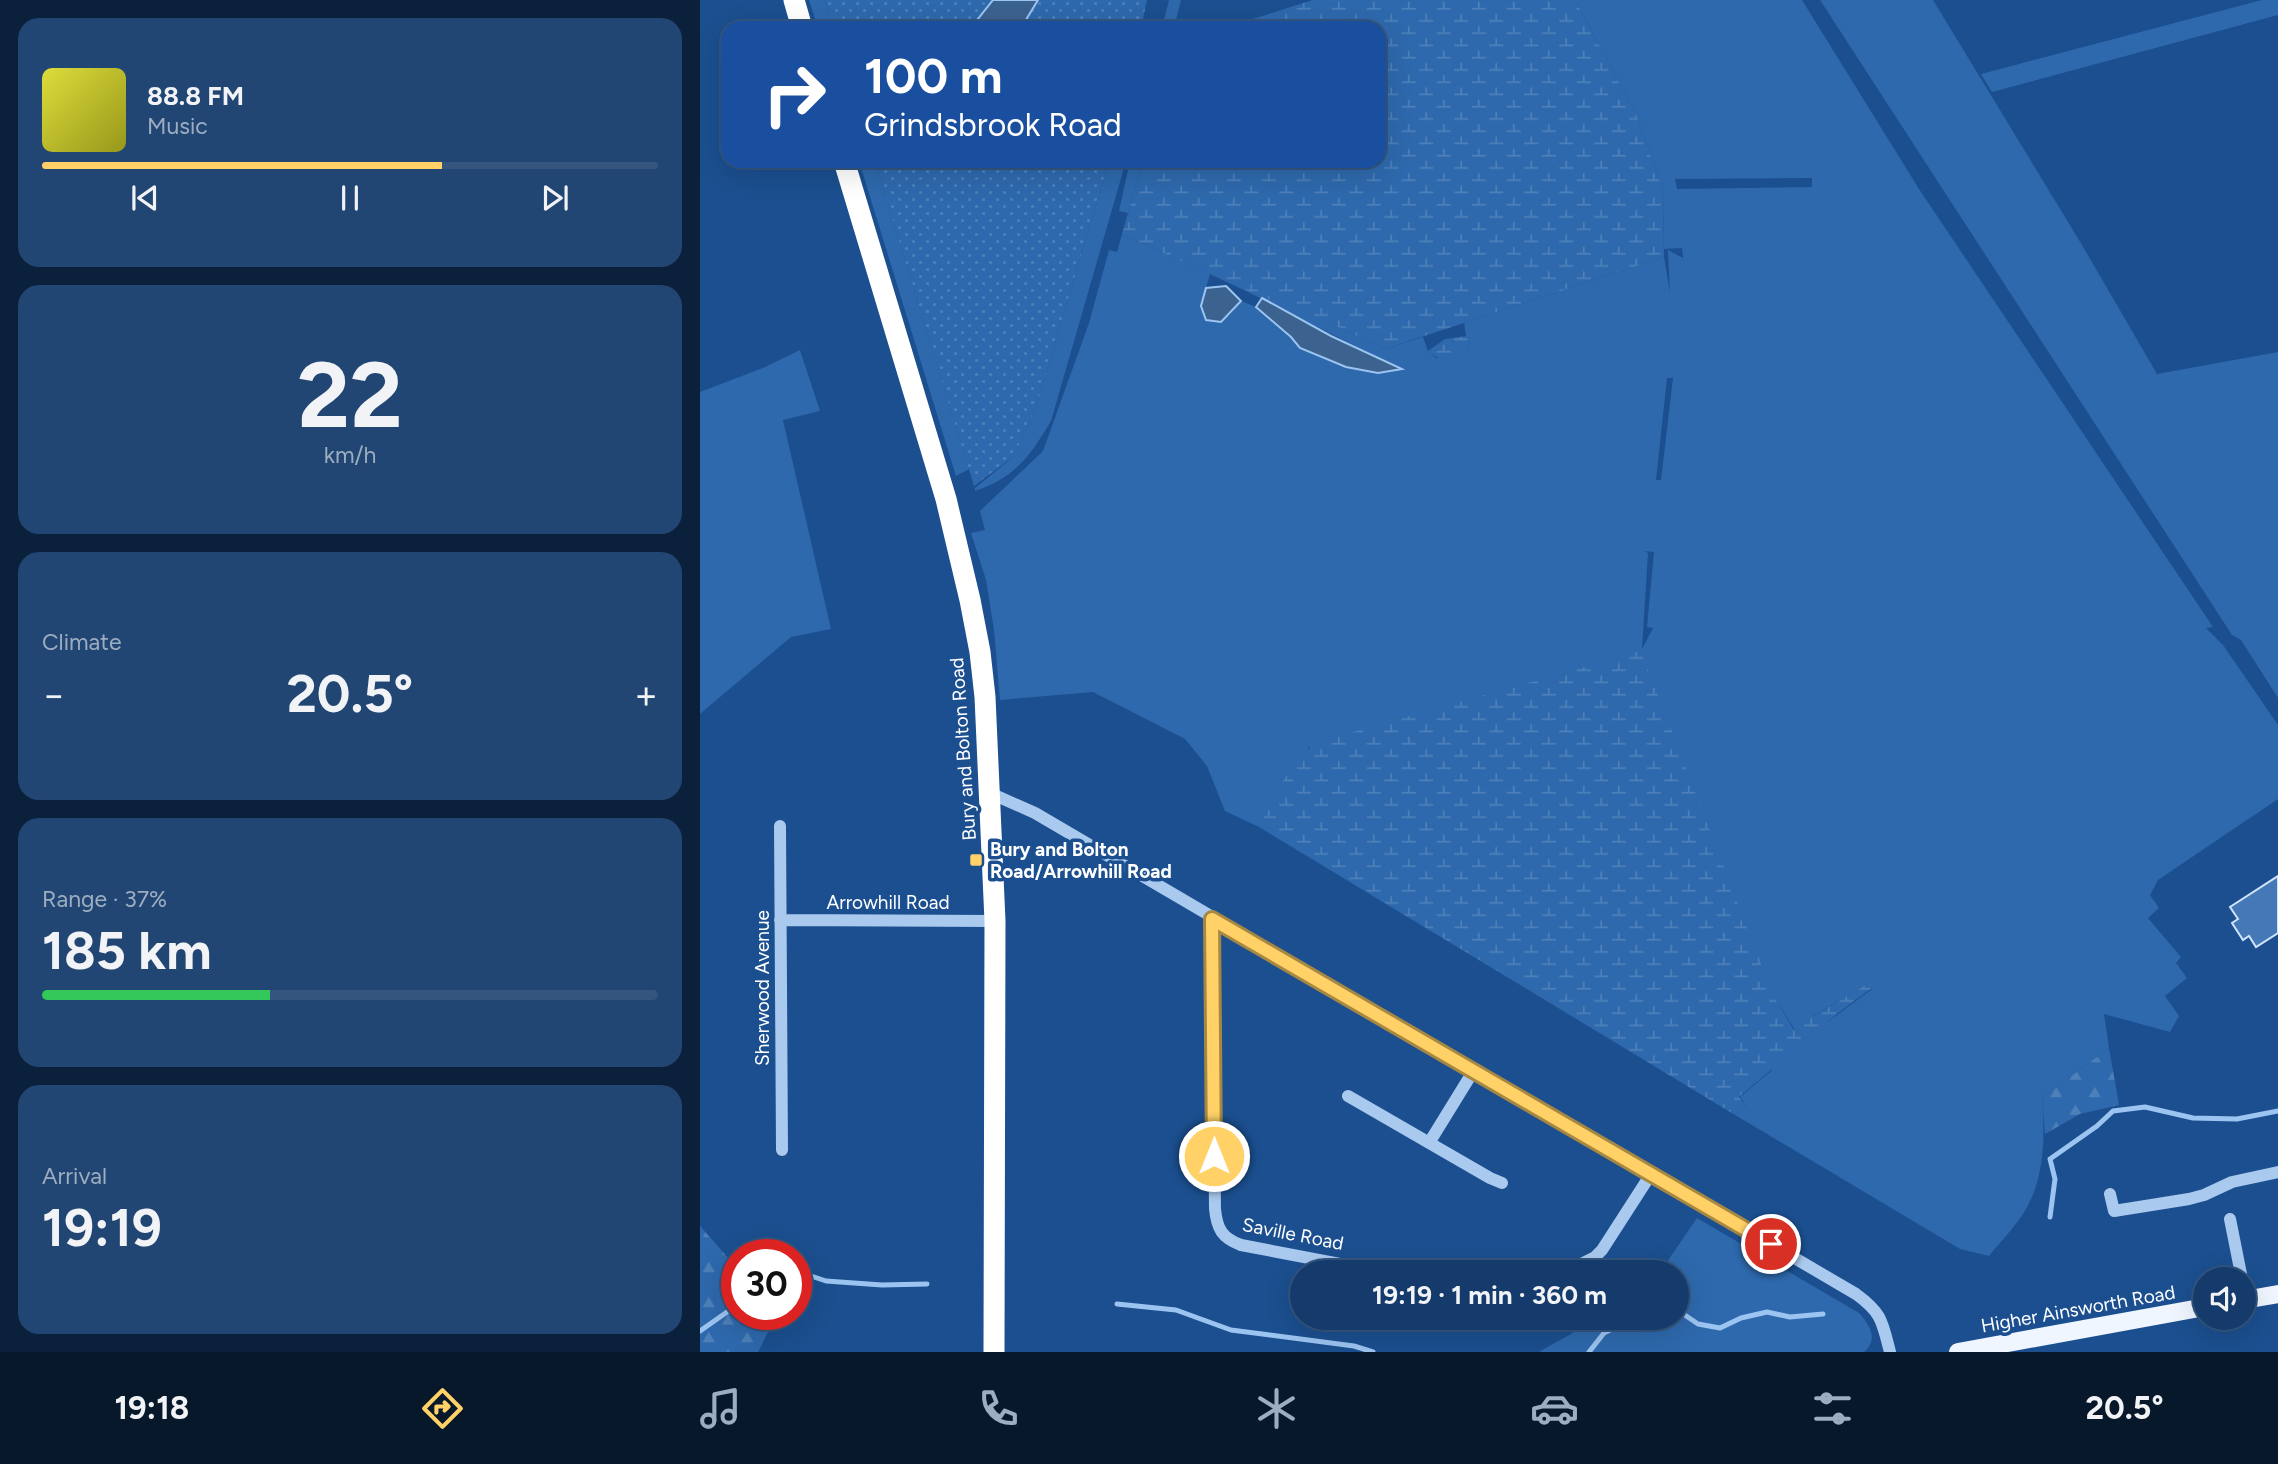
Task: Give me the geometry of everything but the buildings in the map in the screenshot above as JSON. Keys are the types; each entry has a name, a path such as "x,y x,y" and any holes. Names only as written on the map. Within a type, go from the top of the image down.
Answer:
{"highway":[{"path":"793,0 800,21"},
{"name":"Bury and Bolton Road","path":"846,168 937,465 970,600 985,697 995,921 994,1352"}],"main road":[{"path":"2256,1296 2278,1294"},
{"name":"Higher Ainsworth Road","path":"1958,1352 2193,1309"}],"street":[{"path":"990,793 1035,813 1863,1299 1877,1311 1890,1352"},
{"name":"Sherwood Avenue","path":"780,826 782,1150"},
{"name":"Saville Road","path":"1212,919 1215,1209 1221,1233 1229,1241 1241,1245 1319,1260"},
{"name":"Arrowhill Road","path":"780,920 995,921"},
{"path":"1429,1143 1474,1070"},
{"path":"1348,1096 1490,1178 1502,1182"},
{"path":"2110,1194 2114,1211 2189,1199 2232,1182 2278,1172"},
{"path":"1589,1260 1602,1250 1651,1174"},
{"path":"2230,1219 2240,1267"}],"green space":[{"path":"809,0 825,0 832,21 816,21"},
{"path":"825,0 1147,0 1142,21 832,21"},
{"path":"1169,0 1181,0 1176,21 1164,21"},
{"path":"1313,0 1575,0 1636,114 1663,190 1664,257 1385,349 1122,234 1141,168 1386,168 1386,21 1246,21"},
{"path":"1575,0 1802,0 1919,189 2213,627 2206,628 2223,645 2278,725 2278,799 2158,880 2150,895 2159,908 2148,918 2181,957 2176,963 2187,978 2165,996 2179,1016 2170,1032 2104,1014 2109,1048 2042,1098 2043,1141 2037,1183 2022,1215 1989,1256 1960,1249 1735,1115 1746,1106 1740,1097 1771,1071 1795,1030 1773,995 1309,747 1259,827 1225,811 1207,766 1185,739 1093,692 1000,700 994,630 986,580 971,533 985,530 980,511 1043,451 1089,323 1109,250 1117,252 1122,234 1210,274 1201,306 1229,316 1241,301 1256,307 1304,350 1401,369 1238,287 1244,282 1385,349 1423,337 1428,351 1436,358 1469,353 1464,323 1664,257 1670,292 1668,250 1683,258 1682,248 1664,249 1663,190 1636,114","holes":["1812,178 1812,187 1677,189 1675,179","1667,378 1673,378 1661,480 1656,480","1644,551 1654,552 1647,627 1653,628 1642,649 1648,553","1868,984 1872,989 1822,1026 1813,1016"]},
{"path":"1820,0 1933,0 2157,374 2278,352 2278,698 2241,640 2232,635"},
{"path":"2262,0 2278,0 2278,15 1992,92 1981,74"},
{"path":"861,168 877,168 969,469 956,476"},
{"path":"877,168 1107,168 1036,407 1014,456 974,486"},
{"path":"1107,168 1124,168 1051,421 1020,464 1001,480 975,491 975,488 1014,456 1036,407"},
{"path":"1128,168 1141,168 1128,213 1119,211"},
{"path":"1467,336 1469,353 1452,359 1442,359 1428,351 1445,339"},
{"path":"800,350 820,411 783,420 831,629 791,637 700,714 700,392 765,367"},
{"path":"1641,651 1773,995 1794,1030 1869,983 1872,988 1838,1013 1739,1097 1746,1106 1735,1115 1259,827 1293,767 1301,756 1321,741"},
{"path":"2109,1048 2119,1105 2080,1114 2045,1134 2042,1098"},
{"path":"1697,1218 1859,1313 1871,1332 1869,1347 1864,1352 1539,1352 1577,1330 1689,1330 1689,1260 1668,1260"},
{"path":"700,1226 721,1250 721,1330 769,1330 758,1352 700,1352"}],"shaded area":[{"path":"993,0 1038,0 1025,21 976,21"},
{"path":"1226,286 1241,301 1221,322 1206,320 1201,306 1206,288"},
{"path":"1262,298 1331,336 1402,369 1378,373 1346,367 1300,348 1256,307"}],"waterway":[{"path":"2050,1217 2055,1179 2050,1159 2097,1126 2113,1111 2145,1107 2193,1118 2237,1119 2278,1111"},
{"path":"812,1276 826,1281 882,1285 927,1284"},
{"path":"1117,1304 1176,1310 1231,1330 1354,1346 1373,1352"},
{"path":"1689,1318 1698,1324 1720,1328 1741,1318 1767,1312 1790,1317 1823,1314"},
{"path":"700,1331 721,1316"},
{"path":"1589,1352 1604,1333 1610,1330"}],"place":[{"name":"Bury and Bolton Road/Arrowhill Road","path":"976,860"}],"route":[{"path":"1214,1156 1212,919 1771,1244"}]}
